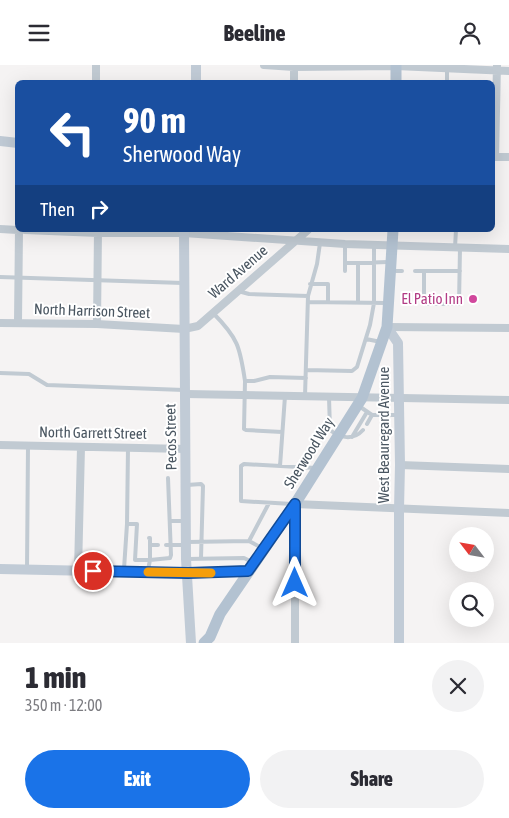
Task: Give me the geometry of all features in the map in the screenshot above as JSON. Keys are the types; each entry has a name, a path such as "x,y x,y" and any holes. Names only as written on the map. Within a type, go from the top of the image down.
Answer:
{"main road":[{"path":"396,66 396,80"},
{"path":"387,327 395,268 393,232"},
{"name":"Sherwood Way","path":"209,641 220,614 295,504 338,436 362,405 387,327"}],"street":[{"path":"96,65 96,80"},
{"path":"196,65 196,80"},
{"path":"264,65 396,66 447,69 497,68 509,71"},
{"path":"294,66 294,80"},
{"path":"495,127 497,68"},
{"path":"0,141 15,143"},
{"path":"495,157 509,157"},
{"path":"0,229 15,230"},
{"path":"18,232 18,322"},
{"path":"96,324 98,232"},
{"name":"Pecos Street","path":"184,232 186,559 192,643"},
{"path":"195,232 320,243 509,249"},
{"name":"Ward Avenue","path":"184,329 198,326 306,232"},
{"name":"North Harrison Street","path":"0,323 96,324 184,329"},
{"path":"387,327 509,328"},
{"name":"West Beauregard Avenue","path":"387,327 398,343 400,465 399,643"},
{"path":"186,392 329,397 362,405 398,398 509,400"},
{"name":"North Garrett Street","path":"0,445 186,449"},
{"path":"78,571 81,447"},
{"path":"400,465 509,469"},
{"path":"295,643 295,504 509,513"},
{"path":"0,569 188,573 251,567"}],"lane":[{"path":"447,69 447,80"},
{"path":"424,271 424,304 459,304 460,271 456,232"},
{"path":"305,396 308,296 317,264 320,243"},
{"path":"345,244 345,271"},
{"path":"306,370 355,370 370,325 374,303 372,273 374,245"},
{"path":"345,263 374,262 395,268"},
{"path":"358,263 358,303"},
{"path":"415,271 460,271"},
{"path":"359,273 364,273"},
{"path":"0,277 184,283"},
{"path":"359,281 364,281"},
{"path":"310,284 328,284 328,302"},
{"path":"358,288 364,289"},
{"path":"238,291 249,294 308,296"},
{"path":"308,302 389,303"},
{"path":"213,313 235,338 241,357 245,381 244,429 282,432"},
{"path":"366,339 382,342"},
{"path":"0,373 29,374 47,385 186,392"},
{"path":"245,381 270,377 306,377"},
{"path":"280,466 282,395"},
{"path":"329,397 330,430 338,436 352,437 359,435 363,430"},
{"path":"352,437 362,405 372,415 399,415"},
{"path":"367,424 372,415"},
{"path":"27,569 28,446"},
{"path":"124,572 128,448"},
{"path":"295,504 240,501 241,466 244,464 318,468"},
{"path":"127,524 137,524 135,560 170,558 168,545 170,521 168,478"},
{"path":"187,485 201,484 203,486 201,558"},
{"path":"249,541 269,503"},
{"path":"170,521 187,521"},
{"path":"136,538 143,538"},
{"path":"148,572 150,560 149,538"},
{"path":"168,545 202,541 249,541 264,549"},
{"path":"150,545 158,545"},
{"path":"135,551 142,551"},
{"path":"186,559 244,558 251,567"}],"slow traffic":[{"path":"148,572 211,573"}],"place":[{"name":"El Patio Inn","path":"473,299"}],"route":[{"path":"93,571 188,573 248,571 295,504 295,583"}]}
